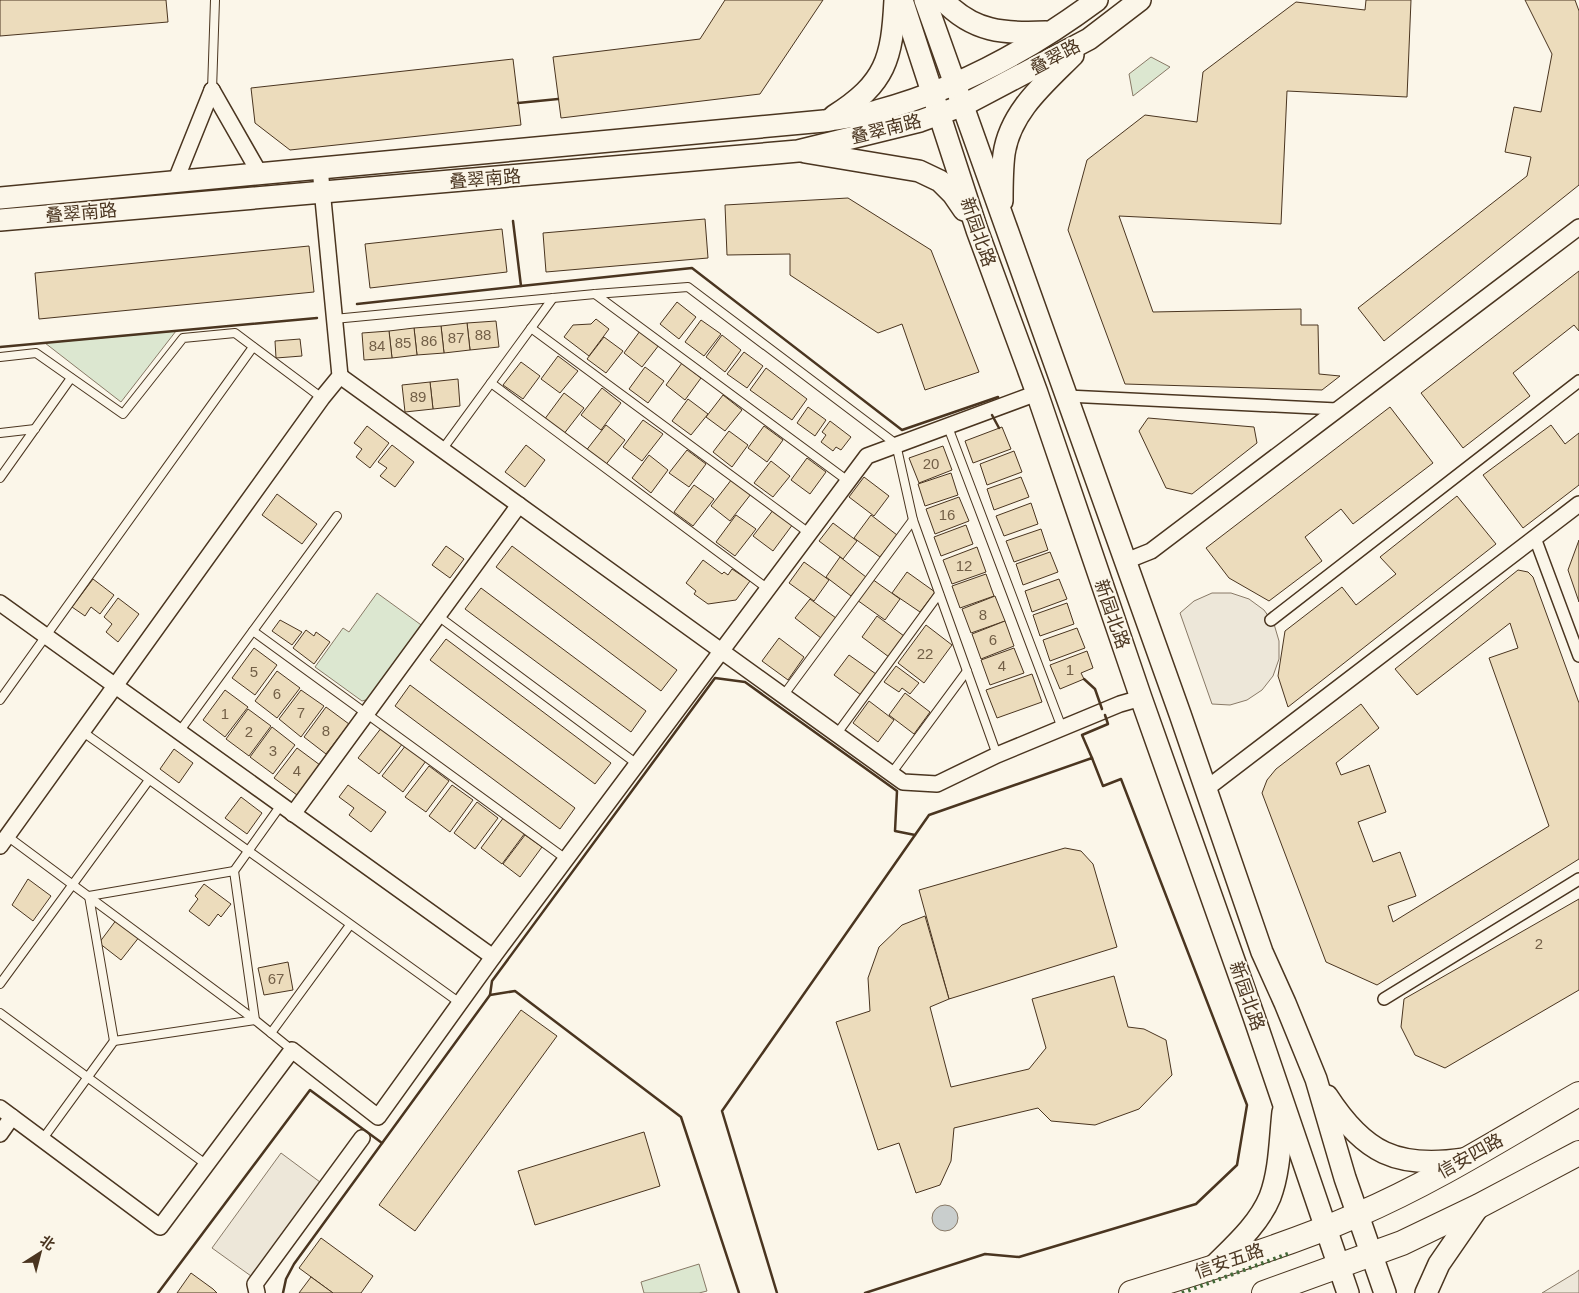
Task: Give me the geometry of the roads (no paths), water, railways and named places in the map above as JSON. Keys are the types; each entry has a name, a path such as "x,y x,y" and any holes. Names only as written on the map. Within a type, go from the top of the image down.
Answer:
{"main road":[{"path":"824,121 856,101 882,73 891,47 895,0"},
{"name":"新园北路","path":"902,0 977,230 1037,393 1141,698 1254,1014 1348,1293"},
{"name":"新园北路","path":"925,0 1126,561 1262,952 1316,1079 1370,1254 1385,1293"},
{"path":"943,0 964,18 981,27 999,32 1053,32"},
{"name":"叠翠路","path":"956,83 1053,32 1097,0"},
{"name":"叠翠路","path":"964,105 1089,39 1134,2"},
{"path":"1002,214 1004,153 1011,129 1026,104 1089,39"},
{"name":"叠翠南路","path":"0,198 824,121 876,111 956,83"},
{"name":"叠翠南路","path":"0,220 798,151 920,121 964,105"},
{"path":"795,124 798,151 874,165 901,166 919,171 940,182 953,194 977,230"},
{"path":"260,174 264,198"},
{"path":"175,182 177,205"},
{"path":"995,278 1022,269"},
{"path":"1254,1014 1268,1015 1276,1012 1285,1003"},
{"path":"1316,1079 1350,1128 1363,1141 1383,1153 1402,1160 1438,1163 1468,1158"},
{"name":"信安四路","path":"1326,1228 1358,1214 1468,1158 1579,1094"},
{"path":"1214,1266 1243,1236 1270,1197 1276,1172 1284,1107"},
{"path":"1264,1293 1402,1243 1480,1206 1579,1153"},
{"path":"1426,1293 1439,1264 1480,1206"},
{"name":"信安五路","path":"1131,1293 1326,1228"}],"street":[{"path":"212,90 260,174"},
{"path":"175,182 212,90"},
{"path":"4,841 322,398 340,376 320,168"},
{"path":"1126,561 1151,551 1579,227"},
{"path":"340,376 903,782 937,784 997,755 1141,698"},
{"path":"1271,620 1579,382"},
{"path":"0,1134 6,1113 160,1227 292,1050 378,1117 566,859 867,456 1037,393"},
{"path":"1067,396 1337,410"},
{"path":"1206,788 1579,504"},
{"path":"287,810 367,713 519,505"},
{"path":"1535,538 1579,656"},
{"path":"0,603 494,957"},
{"path":"1384,999 1579,878"},
{"path":"257,1293 255,1284 362,1138"}],"lane":[{"path":"212,90 215,0"},
{"path":"334,319 595,294 688,288 896,444 913,520 997,755"},
{"path":"595,294 848,481"},
{"path":"442,450 553,298"},
{"path":"531,328 809,533"},
{"path":"0,357 36,353 123,414 183,338 235,333 322,398"},
{"path":"0,700 3,689 46,636 254,347"},
{"path":"0,478 71,378"},
{"path":"491,383 768,589"},
{"path":"948,427 1062,728"},
{"path":"0,433 35,429"},
{"path":"179,732 337,516"},
{"path":"783,696 913,520"},
{"path":"836,735 939,594"},
{"path":"438,616 637,764"},
{"path":"253,630 566,859"},
{"path":"891,774 967,671"},
{"path":"83,732 460,1003"},
{"path":"0,984 149,780"},
{"path":"255,1020 234,871 249,850 287,810"},
{"path":"4,841 73,884 271,1032 292,1050"},
{"path":"89,896 234,871"},
{"path":"42,1140 114,1041 89,896"},
{"path":"271,1032 350,925"},
{"path":"0,1013 207,1165"},
{"path":"114,1041 255,1020"}]}
